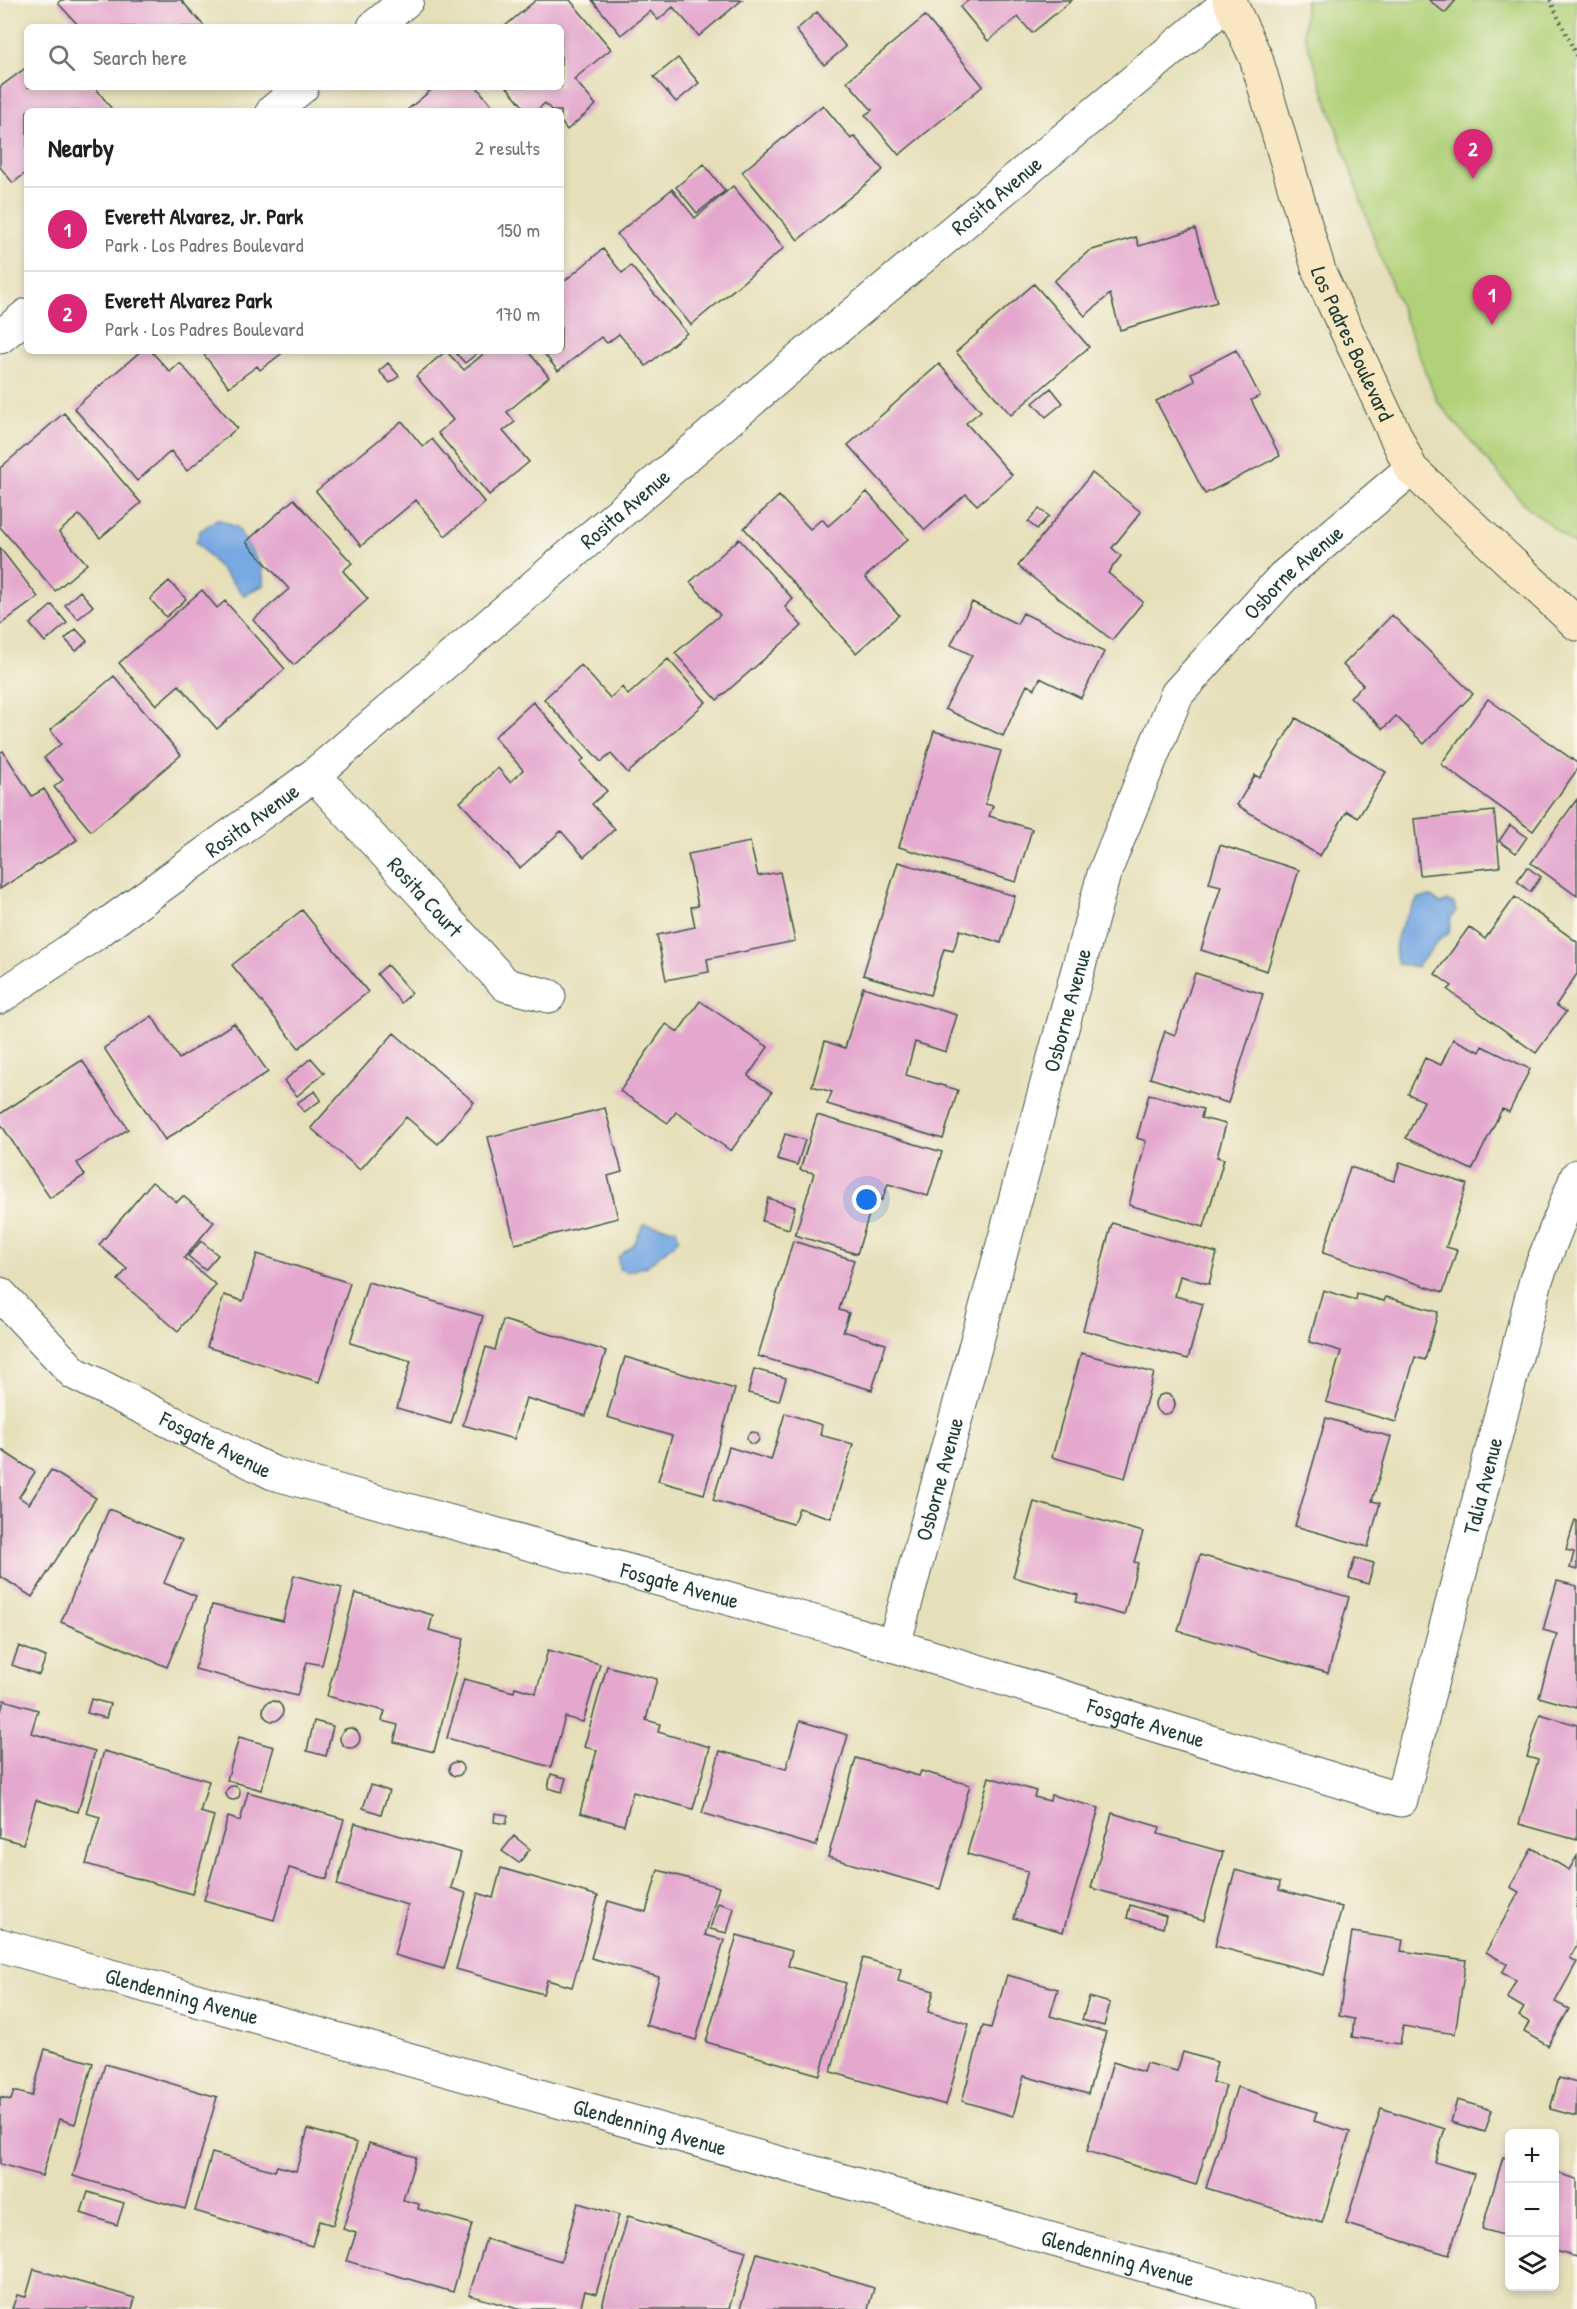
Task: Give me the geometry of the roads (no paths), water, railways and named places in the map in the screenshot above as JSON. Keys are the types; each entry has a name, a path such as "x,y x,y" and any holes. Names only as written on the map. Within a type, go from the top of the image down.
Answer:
{"street":[{"path":"378,24 406,0"},
{"name":"Los Padres Boulevard","path":"1230,0 1256,58 1320,274 1411,470 1577,624"},
{"name":"Rosita Avenue","path":"0,997 93,935 314,775 782,375 1230,0"},
{"path":"277,108 298,90"},
{"path":"0,337 24,317"},
{"name":"Osborne Avenue","path":"894,1645 1104,874 1177,694 1283,577 1411,470"},
{"name":"Rosita Court","path":"314,775 506,985 549,996"},
{"name":"Talia Avenue","path":"1401,1800 1536,1280 1577,1176"},
{"name":"Fosgate Avenue","path":"0,1294 74,1373 273,1473 894,1645 1401,1800"},
{"name":"Glendenning Avenue","path":"0,1945 1301,2309"}],"water":[{"path":"217,519 237,527 262,568 264,585 244,595 196,542 200,531"},
{"path":"1432,897 1441,904 1447,901 1454,903 1456,912 1451,917 1449,933 1439,940 1417,967 1398,964 1397,938 1404,921 1419,898"},
{"path":"644,1224 676,1229 679,1239 647,1266 627,1272 619,1269 618,1257 633,1245"}],"place":[{"name":"Everett Alvarez Park","path":"1473,179"},
{"name":"Everett Alvarez, Jr. Park","path":"1492,325"}]}
